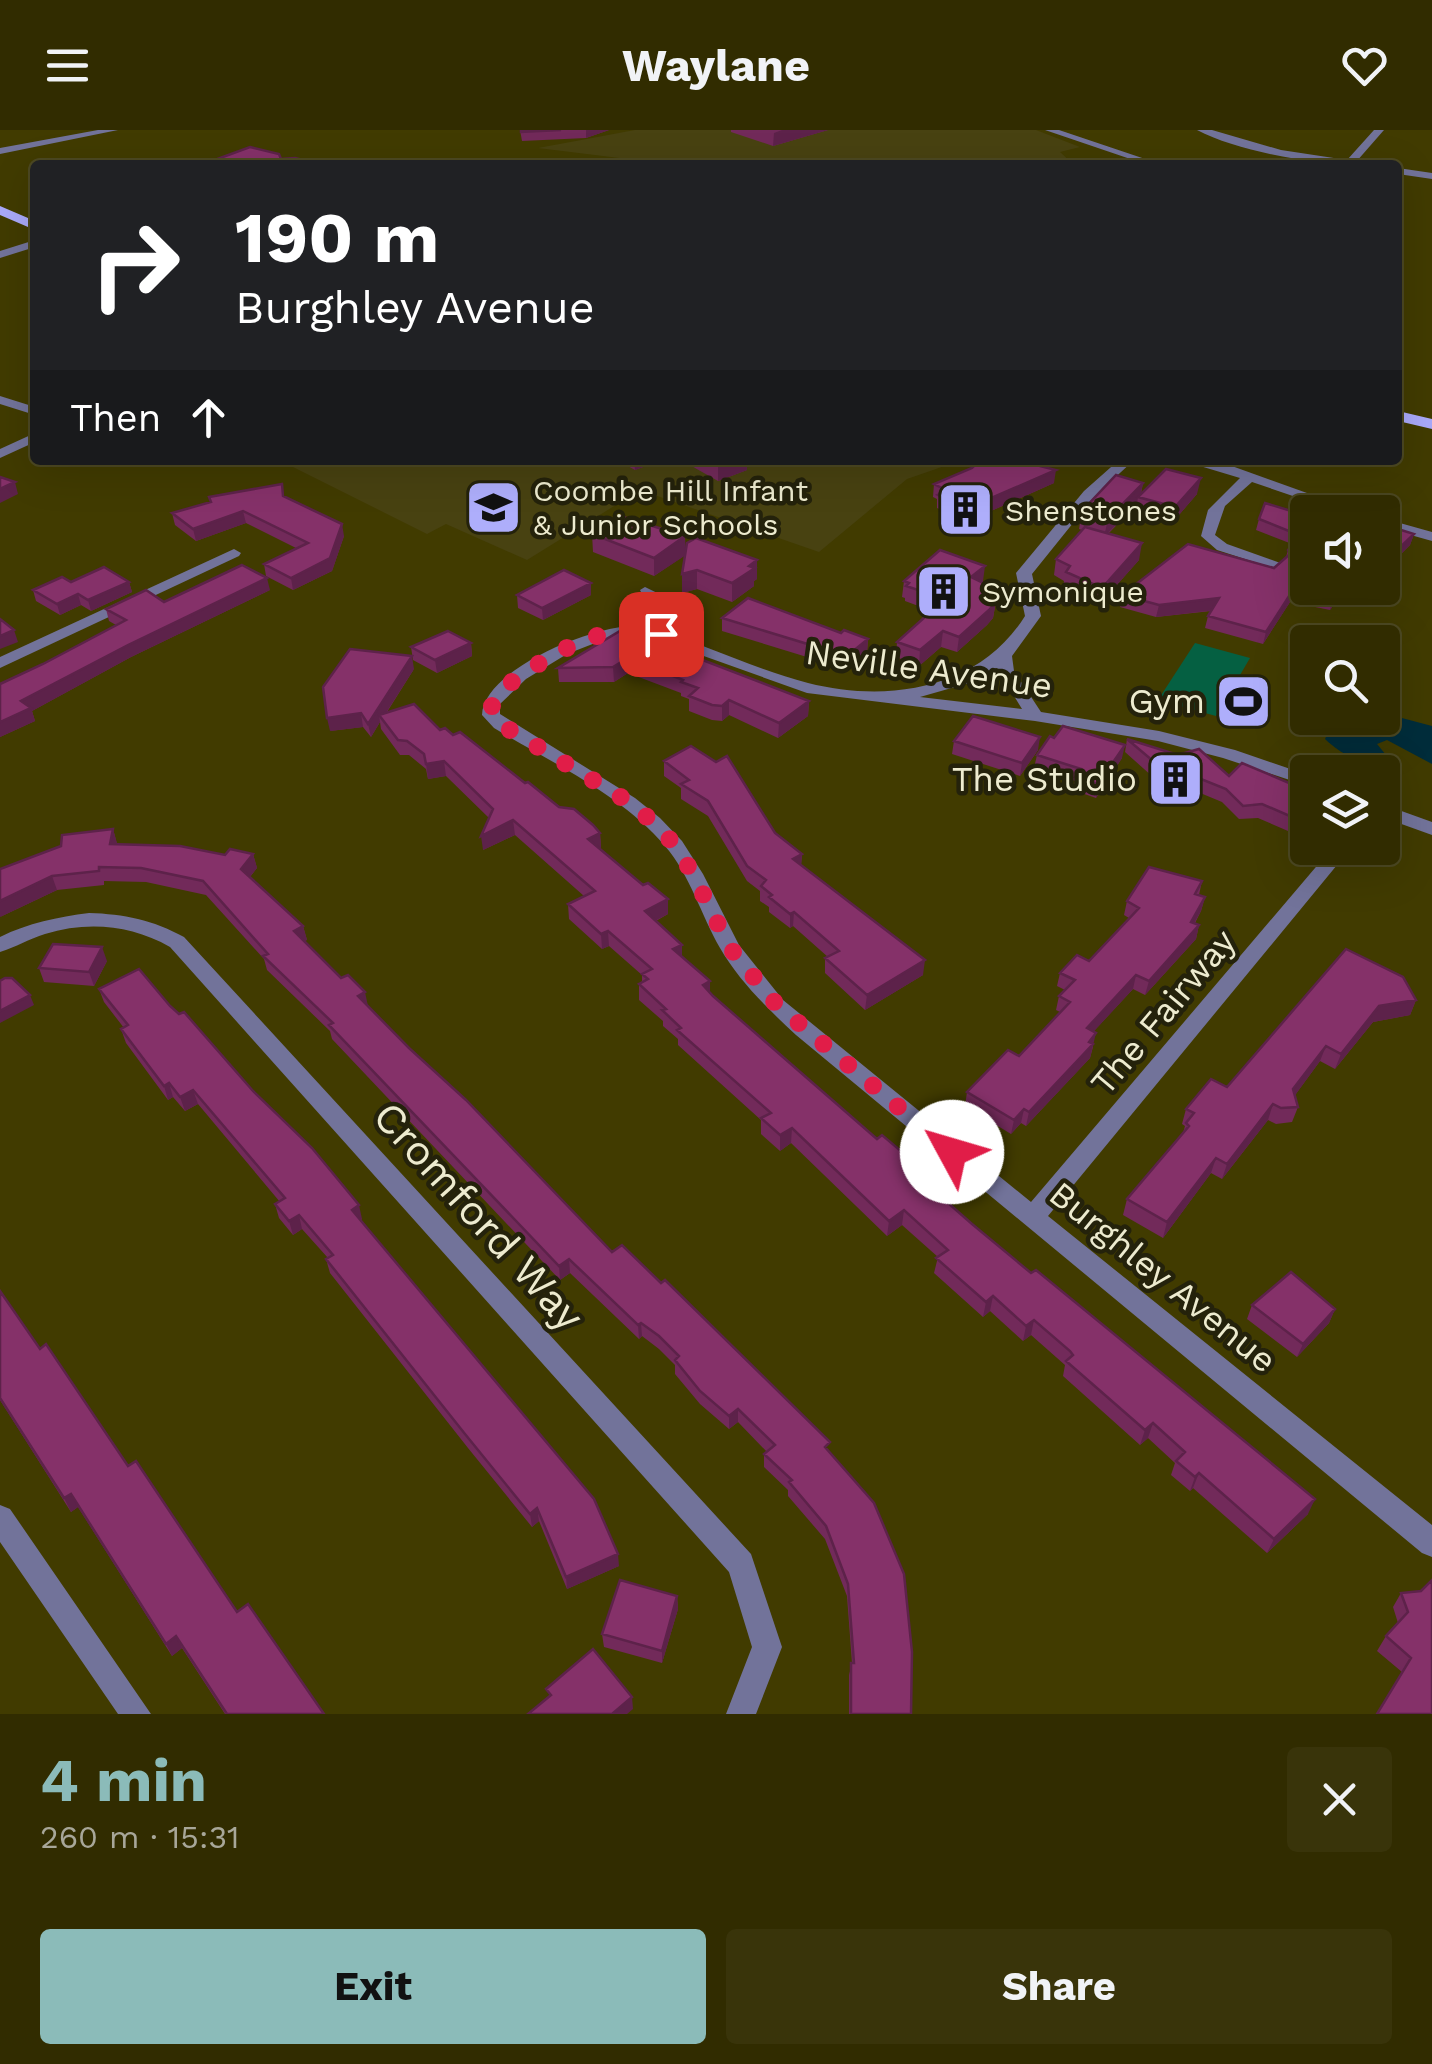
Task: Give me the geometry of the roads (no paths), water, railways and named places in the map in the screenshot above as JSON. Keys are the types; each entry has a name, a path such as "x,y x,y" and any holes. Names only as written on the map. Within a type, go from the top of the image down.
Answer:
{"main road":[{"path":"0,210 30,224"},
{"path":"1402,417 1432,424"}],"street":[{"path":"0,151 113,130"},
{"path":"1050,130 1143,160"},
{"path":"1202,130 1326,160"},
{"path":"1355,160 1379,130"},
{"path":"1402,172 1432,176"},
{"path":"0,255 30,246"},
{"path":"0,400 30,409"},
{"path":"0,454 30,439"},
{"path":"872,698 950,685 1004,658 1033,616 1030,598 1022,586 1024,572 1089,494 1121,465"},
{"path":"1210,465 1224,468"},
{"path":"1218,465 1247,479 1298,495"},
{"path":"1247,479 1208,521 1208,536 1222,547 1275,564"},
{"path":"1400,528 1432,538"},
{"path":"0,663 234,553"},
{"name":"Neville Avenue","path":"552,659 595,634 621,628 644,629 785,682 872,698 1035,716 1202,746 1290,775"},
{"path":"1004,658 1006,671 1035,716"},
{"name":"Burghley Avenue","path":"552,659 501,690 492,703 492,715 500,724 629,802 653,822 675,845 693,874 730,948 776,1004 1432,1543"},
{"path":"1400,817 1432,830"},
{"name":"The Fairway","path":"1032,1218 1328,865"},
{"name":"Cromford Way","path":"0,945 30,932 84,919 158,928 177,942 741,1564 766,1647 741,1714"},
{"path":"0,1518 136,1714"}],"lane":[{"path":"645,590 688,612 696,628 686,644"}],"water":[{"path":"1400,718 1432,726 1432,764 1387,740 1377,744 1386,755 1347,755 1325,739 1327,735 1400,735"}],"place":[{"name":"Coombe Hill Infant & Junior Schools","path":"494,507"},
{"name":"Shenstones","path":"966,510"},
{"name":"Symonique","path":"943,591"},
{"name":"Gym","path":"1244,701"},
{"name":"The Studio","path":"1176,779"}]}
